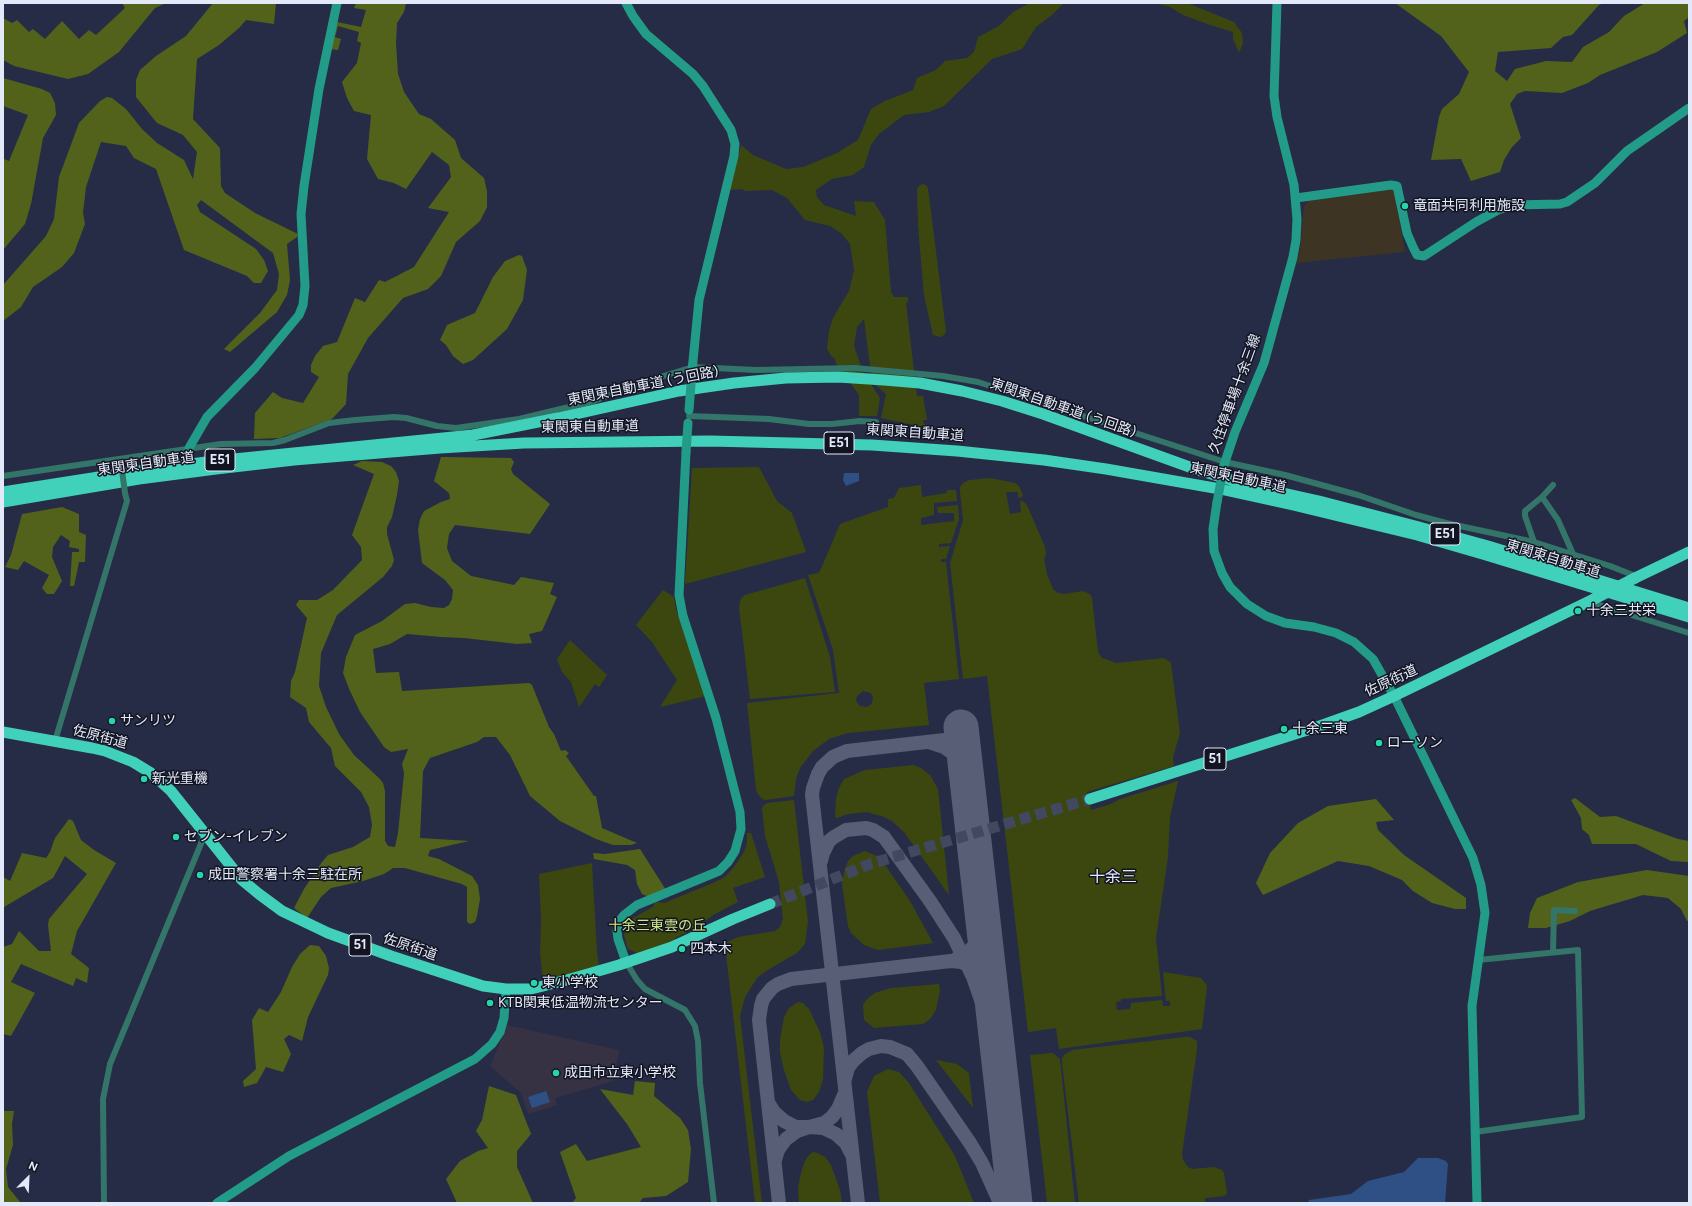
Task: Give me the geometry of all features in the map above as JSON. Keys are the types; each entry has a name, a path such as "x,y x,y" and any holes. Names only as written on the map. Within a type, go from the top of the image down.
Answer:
{"highway":[{"name":"東関東自動車道 (う回路)","path":"438,439 507,429 679,391 734,383 794,378 838,377 884,380 934,386 1002,401 1043,414 1195,469 1247,485"},
{"name":"東関東自動車道","path":"3,492 137,471 214,461 323,449 438,439"},
{"name":"東関東自動車道","path":"3,502 216,469 294,460 432,449 524,444 694,441 872,444 1044,460 1220,489 1416,535 1689,618"},
{"name":"東関東自動車道","path":"1247,485 1319,501 1419,527 1689,606"},
{"name":"佐原街道","path":"1090,799 1340,719 1394,696 1637,578 1688,555"},
{"name":"佐原街道","path":"3,732 105,751 142,767 171,791 251,888 271,904 297,919 328,933 483,986 506,989 538,988 672,947 770,904"}],"street":[{"path":"189,448 207,417 260,362 299,315 303,306 305,286 301,214 304,186 319,89 338,3"},
{"path":"626,3 646,34 693,74 703,86 731,130 735,144 734,156 699,300 686,452 678,595 684,622 716,718 740,812 741,829 735,851 728,862 719,871 637,905 620,920 617,931 626,962 645,990 685,1010 695,1026 698,1041 700,1084 714,1203"},
{"name":"久住停車場十余三線","path":"1277,3 1274,96 1277,117 1289,160 1296,198 1297,220 1293,256 1264,363 1233,438 1225,464 1213,529 1214,551 1222,573 1230,587 1241,599 1259,613 1279,622 1324,628 1349,639 1373,659 1394,696 1466,842 1477,869 1484,899 1485,914 1473,994 1472,1027 1477,1203"},
{"path":"1296,198 1391,185 1397,186 1407,233 1417,255 1424,256 1476,222 1498,210 1514,205 1532,203 1560,204 1567,202 1595,183 1627,151 1689,108"},
{"path":"3,476 221,444 273,443 330,423 355,420 400,418 437,426 456,428 519,419 594,402 634,385 692,369 756,370 855,368 943,376 978,382 1225,464 1358,495 1423,517 1464,528 1534,542 1573,554 1637,578"},
{"path":"689,417 769,419 809,424 832,424 860,421 876,422"},
{"path":"55,741 127,501 120,460"},
{"path":"1534,542 1525,513 1527,508 1542,497 1553,485"},
{"path":"1542,497 1558,520 1573,554"},
{"path":"1592,600 1689,633"},
{"path":"104,1203 103,1099 110,1064 205,834"},
{"path":"1553,952 1554,910 1575,911"},
{"path":"1475,1132 1582,1117 1578,950 1478,960"},
{"path":"217,1203 289,1156 475,1059 492,1044 500,1032 504,1018 506,989"}],"shaded area":[{"path":"1394,189 1405,252 1296,263 1300,250 1304,206 1309,200"},
{"name":"成田市立東小学校","path":"507,1025 619,1050 613,1081 555,1098 557,1105 528,1114 521,1093 490,1066"}],"green space":[{"path":"122,3 166,3 155,8 119,52 88,74 68,79 14,66 3,60 3,18 12,23 17,20 29,32 33,29 45,39 62,21 79,39 89,30 96,35 125,8"},
{"path":"213,3 276,3 274,24 246,20 219,45 197,59 193,119 220,148 221,186 225,193 255,213 298,234 297,237 287,244 290,280 287,295 277,312 230,352 224,349 260,313 277,290 279,274 273,253 201,200 197,205 200,212 256,249 264,260 268,271 261,283 254,283 247,276 184,250 156,169 134,158 126,146 101,142 86,187 83,213 85,224 74,253 62,267 33,287 21,307 3,321 3,285 46,236 54,219 59,177 79,123 100,101 107,97 112,98 126,109 142,129 157,143 184,160 193,179 197,152 183,135 157,123 136,97 136,80 140,70 156,56 186,36"},
{"path":"356,3 406,3 404,12 397,23 396,43 398,74 404,92 419,114 431,119 455,140 461,158 484,178 487,191 487,207 480,221 456,242 441,276 428,289 403,298 368,338 348,374 346,404 332,419 280,438 254,439 255,413 273,392 282,398 303,403 319,377 311,372 311,365 315,356 323,346 337,342 355,298 365,302 379,280 385,282 414,267 449,212 428,208 451,177 449,165 432,152 406,189 394,183 378,179 367,159 371,115 354,111 347,98 342,82 357,63 361,43 357,41 359,32 338,26 335,37 341,39 338,50 330,49 337,22 361,27 366,10 354,8"},
{"path":"1030,3 1064,3 1052,15 1036,27 1022,49 992,59 944,106 929,112 904,115 879,134 871,145 864,167 853,175 832,179 816,190 817,197 824,205 856,216 854,201 874,202 885,220 891,292 894,297 908,297 908,302 906,303 917,396 923,396 927,420 923,420 924,424 927,425 927,428 881,418 886,394 872,382 864,319 857,327 854,346 863,372 880,398 877,416 859,416 859,395 827,349 829,331 833,318 849,291 854,270 850,244 841,233 830,226 805,220 787,198 772,190 730,190 741,145 753,155 786,169 803,167 837,153 858,140 871,109 885,101 913,90 917,78 936,70 945,61 967,58 974,52 978,37 999,26 1013,12"},
{"path":"1156,3 1187,3 1234,22 1242,33 1243,43 1239,53 1233,39 1233,32 1183,15 1170,7"},
{"path":"1395,3 1604,3 1599,5 1572,35 1563,37 1551,48 1498,52 1495,71 1507,81 1515,69 1546,61 1572,62 1583,47 1609,32 1624,16 1645,3 1689,3 1689,17 1684,21 1687,33 1657,52 1600,75 1588,83 1562,93 1525,91 1517,94 1510,104 1521,138 1512,147 1504,160 1500,172 1471,181 1461,159 1431,160 1439,117 1442,109 1459,94 1469,72 1441,36"},
{"path":"3,78 42,89 50,93 55,103 56,115 43,138 31,204 25,224 3,250 3,160 9,161 28,115 3,106"},
{"path":"922,184 926,185 928,188 946,331 944,335 940,337 933,335 924,296 918,225 917,189"},
{"path":"519,255 522,256 527,270 523,300 507,329 473,360 463,364 453,356 446,345 440,340 447,325 475,313 493,277 505,261"},
{"path":"441,457 511,458 514,462 511,469 513,474 550,504 530,534 455,525 449,534 447,548 452,561 471,576 514,585 521,577 554,583 550,594 557,597 542,631 529,634 532,643 517,644 407,634 390,644 373,649 376,673 399,672 402,691 529,683 532,685 549,727 554,734 561,751 565,750 569,753 566,756 594,796 596,796 602,828 637,843 631,845 613,845 596,839 560,821 530,796 510,755 496,737 484,737 477,742 430,758 423,771 420,838 469,841 430,850 428,856 439,859 472,876 478,885 480,899 475,922 470,924 467,922 467,887 462,884 405,868 393,868 384,874 363,881 331,888 321,897 307,918 294,908 304,889 322,862 328,855 353,847 370,837 372,825 369,807 361,792 335,766 331,748 309,722 306,708 290,697 291,681 295,672 307,618 296,605 299,600 317,600 333,590 362,560 361,547 352,535 374,474 353,465 362,461 382,462 391,466 396,472 399,481 392,517 387,527 387,534 394,560 392,566 383,577 337,615 321,653 319,686 326,707 339,734 354,755 383,783 385,791 385,841 388,846 395,847 398,833 404,773 402,764 408,749 391,752 384,747 360,712 343,673 346,657 355,635 382,621 405,604 415,603 431,607 444,608 449,605 452,599 453,590 445,580 422,563 418,530 420,519 424,511 450,499 449,493 434,481"},
{"path":"759,467 777,501 792,513 806,552 685,584 692,468"},
{"path":"990,478 1015,483 1019,486 1023,495 1021,498 1018,497 1018,492 1006,492 1010,514 1021,512 1020,502 1023,501 1027,505 1045,547 1046,554 1044,559 1047,574 1053,589 1058,593 1064,594 1083,591 1090,594 1092,598 1098,652 1102,658 1116,663 1164,658 1171,663 1180,733 1173,757 1174,766 1087,792 1091,810 1111,804 1120,799 1178,781 1170,817 1168,857 1156,938 1162,996 1121,999 1121,1001 1116,1002 1117,1010 1130,1009 1131,1003 1162,1000 1163,1006 1170,1006 1170,1001 1166,1001 1163,972 1201,978 1207,987 1202,1029 1059,1049 1056,1028 1028,1032 987,676 963,679 950,563 963,520 960,487 963,483 969,480"},
{"path":"921,485 922,497 947,493 947,490 956,490 957,501 934,503 934,515 921,518 921,525 954,521 954,513 938,513 937,507 958,505 959,519 951,543 939,544 939,547 950,546 946,559 941,559 941,562 946,562 959,679 924,683 929,725 848,733 829,739 813,751 800,768 796,779 794,796 766,800 762,799 756,790 747,703 839,693 833,650 808,575 818,573 820,571 840,524 888,507 888,499 894,498 899,488","holes":["863,691 871,693 873,698 872,703 867,707 860,706 856,701 857,696"]},
{"path":"62,507 79,514 79,532 86,535 85,562 79,562 74,586 70,586 72,552 79,552 79,549 69,547 70,541 61,535 53,547 52,557 62,581 54,594 47,594 42,588 49,575 24,561 18,570 5,567 11,555 22,514"},
{"path":"805,578 830,657 835,692 750,699 739,607 741,598 745,595"},
{"path":"663,590 674,597 676,609 706,696 660,707 677,680 652,642 636,625"},
{"path":"570,640 607,675 599,687 595,684 579,707 571,682 562,672 557,659"},
{"path":"913,765 921,768 930,775 938,789 949,895 904,832 892,821 867,812 848,814 837,818 835,817 836,798 844,779 865,770"},
{"path":"1575,798 1600,817 1616,816 1678,839 1689,841 1689,862 1671,861 1636,844 1592,844 1589,835 1582,829 1581,818 1571,800"},
{"path":"1376,799 1394,820 1376,822 1378,830 1404,855 1466,898 1466,909 1455,909 1432,903 1413,891 1402,880 1369,866 1338,861 1263,895 1256,883 1270,853 1298,823 1328,806"},
{"path":"794,800 808,922 805,944 797,953 757,978 745,997 740,1016 762,1203 755,1203 726,954 721,945 738,937 775,931 780,927 783,919 779,882 765,836 762,809 767,803"},
{"path":"69,819 73,821 81,840 94,850 116,863 77,931 71,954 89,968 87,983 76,978 73,986 21,964 11,982 35,993 11,1036 3,1034 3,947 12,944 19,931 39,951 51,951 48,925 49,919 87,874 65,856 53,878 4,907 3,877 10,881 22,853 46,858 55,838"},
{"name":"十余三東雲の丘","path":"747,833 751,833 765,877 733,888 738,902 675,938 675,940 638,954 629,949 628,950 624,935 629,922 633,918 653,907 655,902 664,903 725,877 744,852 747,843"},
{"path":"640,849 666,890 649,897 642,894 637,884 635,870 627,865 594,859 593,853 605,854"},
{"path":"865,851 877,856 885,865 910,901 933,943 878,950 864,945 851,933 848,926 842,884 844,872 848,861 853,856"},
{"path":"592,863 599,966 543,982 540,953 541,921 539,874"},
{"path":"1647,870 1689,876 1689,920 1687,921 1681,909 1668,898 1643,895 1590,911 1570,921 1546,928 1528,928 1530,913 1537,898 1578,882"},
{"path":"310,945 319,946 326,956 329,968 328,975 308,1017 302,1041 289,1035 284,1039 291,1054 283,1072 266,1067 257,1083 244,1087 243,1081 256,1069 252,1020 259,1008 268,1012 281,992 292,967 300,954"},
{"path":"939,984 940,991 936,1010 930,1019 923,1024 874,1028 864,1020 863,1005 868,998 875,993 891,988"},
{"path":"798,1002 803,1003 809,1009 820,1032 824,1048 823,1079 819,1092 813,1100 807,1102 800,1100 791,1090 783,1067 780,1052 780,1040 784,1017 789,1008"},
{"path":"1190,1037 1197,1041 1197,1049 1182,1154 1183,1160 1188,1167 1192,1169 1214,1167 1222,1170 1224,1173 1227,1193 1225,1196 1205,1198 1205,1202 1210,1203 1079,1203 1062,1058 1065,1054 1072,1050"},
{"path":"1053,1053 1060,1059 1075,1203 1047,1203 1030,1055"},
{"path":"936,1060 957,1064 969,1073 973,1108"},
{"path":"888,1069 899,1072 909,1083 955,1156 974,1203 880,1203 867,1092 874,1076"},
{"path":"635,1081 655,1083 654,1096 680,1118 688,1130 691,1149 688,1182 666,1196 643,1198 639,1203 572,1203 576,1198 560,1152 576,1144 587,1161 641,1147 627,1124 600,1089 633,1095"},
{"path":"489,1086 516,1095 531,1134 517,1151 517,1167 533,1203 457,1203 446,1179 460,1161 478,1151 488,1148 476,1131 482,1120"},
{"path":"3,1111 14,1111 12,1124 13,1145 6,1169 8,1187 21,1203 3,1203"},
{"path":"813,1152 825,1157 831,1165 840,1190 842,1203 799,1203 798,1188 801,1173 808,1156"}],"water":[{"path":"844,473 859,473 859,481 846,486 843,480"},
{"path":"546,1091 550,1102 532,1108 528,1097"},
{"path":"1418,1158 1438,1158 1446,1161 1448,1164 1445,1203 1308,1203 1309,1200 1351,1194 1368,1181 1404,1172"}],"taxiway":[{"path":"858,1203 812,795 813,788 822,767 833,757 847,751 962,738"},
{"path":"929,742 944,747 954,754 961,763 966,774"},
{"path":"821,861 829,841 846,830 866,828 873,830 884,837 930,901 954,938 973,977 988,1020"},
{"path":"956,959 968,952 974,946 979,938 983,925"},
{"path":"779,1203 759,1020 763,999 772,988 778,984 791,979 951,961 970,965 981,973 990,990 1000,1075"},
{"path":"845,1079 848,1068 853,1061 869,1049 881,1046 890,1047 907,1054 917,1066 970,1143 982,1163 1000,1203"},
{"path":"769,1104 774,1112 784,1121 796,1127 809,1127 824,1123 832,1117 838,1109 844,1095"},
{"path":"775,1160 778,1150 786,1139 797,1131 809,1127 823,1128 836,1134 846,1143 851,1153"}],"runway":[{"path":"961,727 1015,1203"}],"tunnel":[{"path":"770,904 870,864 1090,799"}],"place":[{"name":"竜面共同利用施設","path":"1405,206"},
{"name":"十余三共栄","path":"1578,611"},
{"name":"サンリツ","path":"112,721"},
{"name":"十余三東","path":"1284,729"},
{"name":"ローソン","path":"1379,743"},
{"name":"新光重機","path":"144,779"},
{"name":"セブン-イレブン","path":"176,837"},
{"name":"成田警察署十余三駐在所","path":"200,875"},
{"name":"四本木","path":"682,949"},
{"name":"東小学校","path":"534,983"},
{"name":"KTB関東低温物流センター","path":"490,1003"},
{"name":"成田市立東小学校","path":"556,1073"}],"district":[{"name":"十余三","path":"1113,877"}]}
